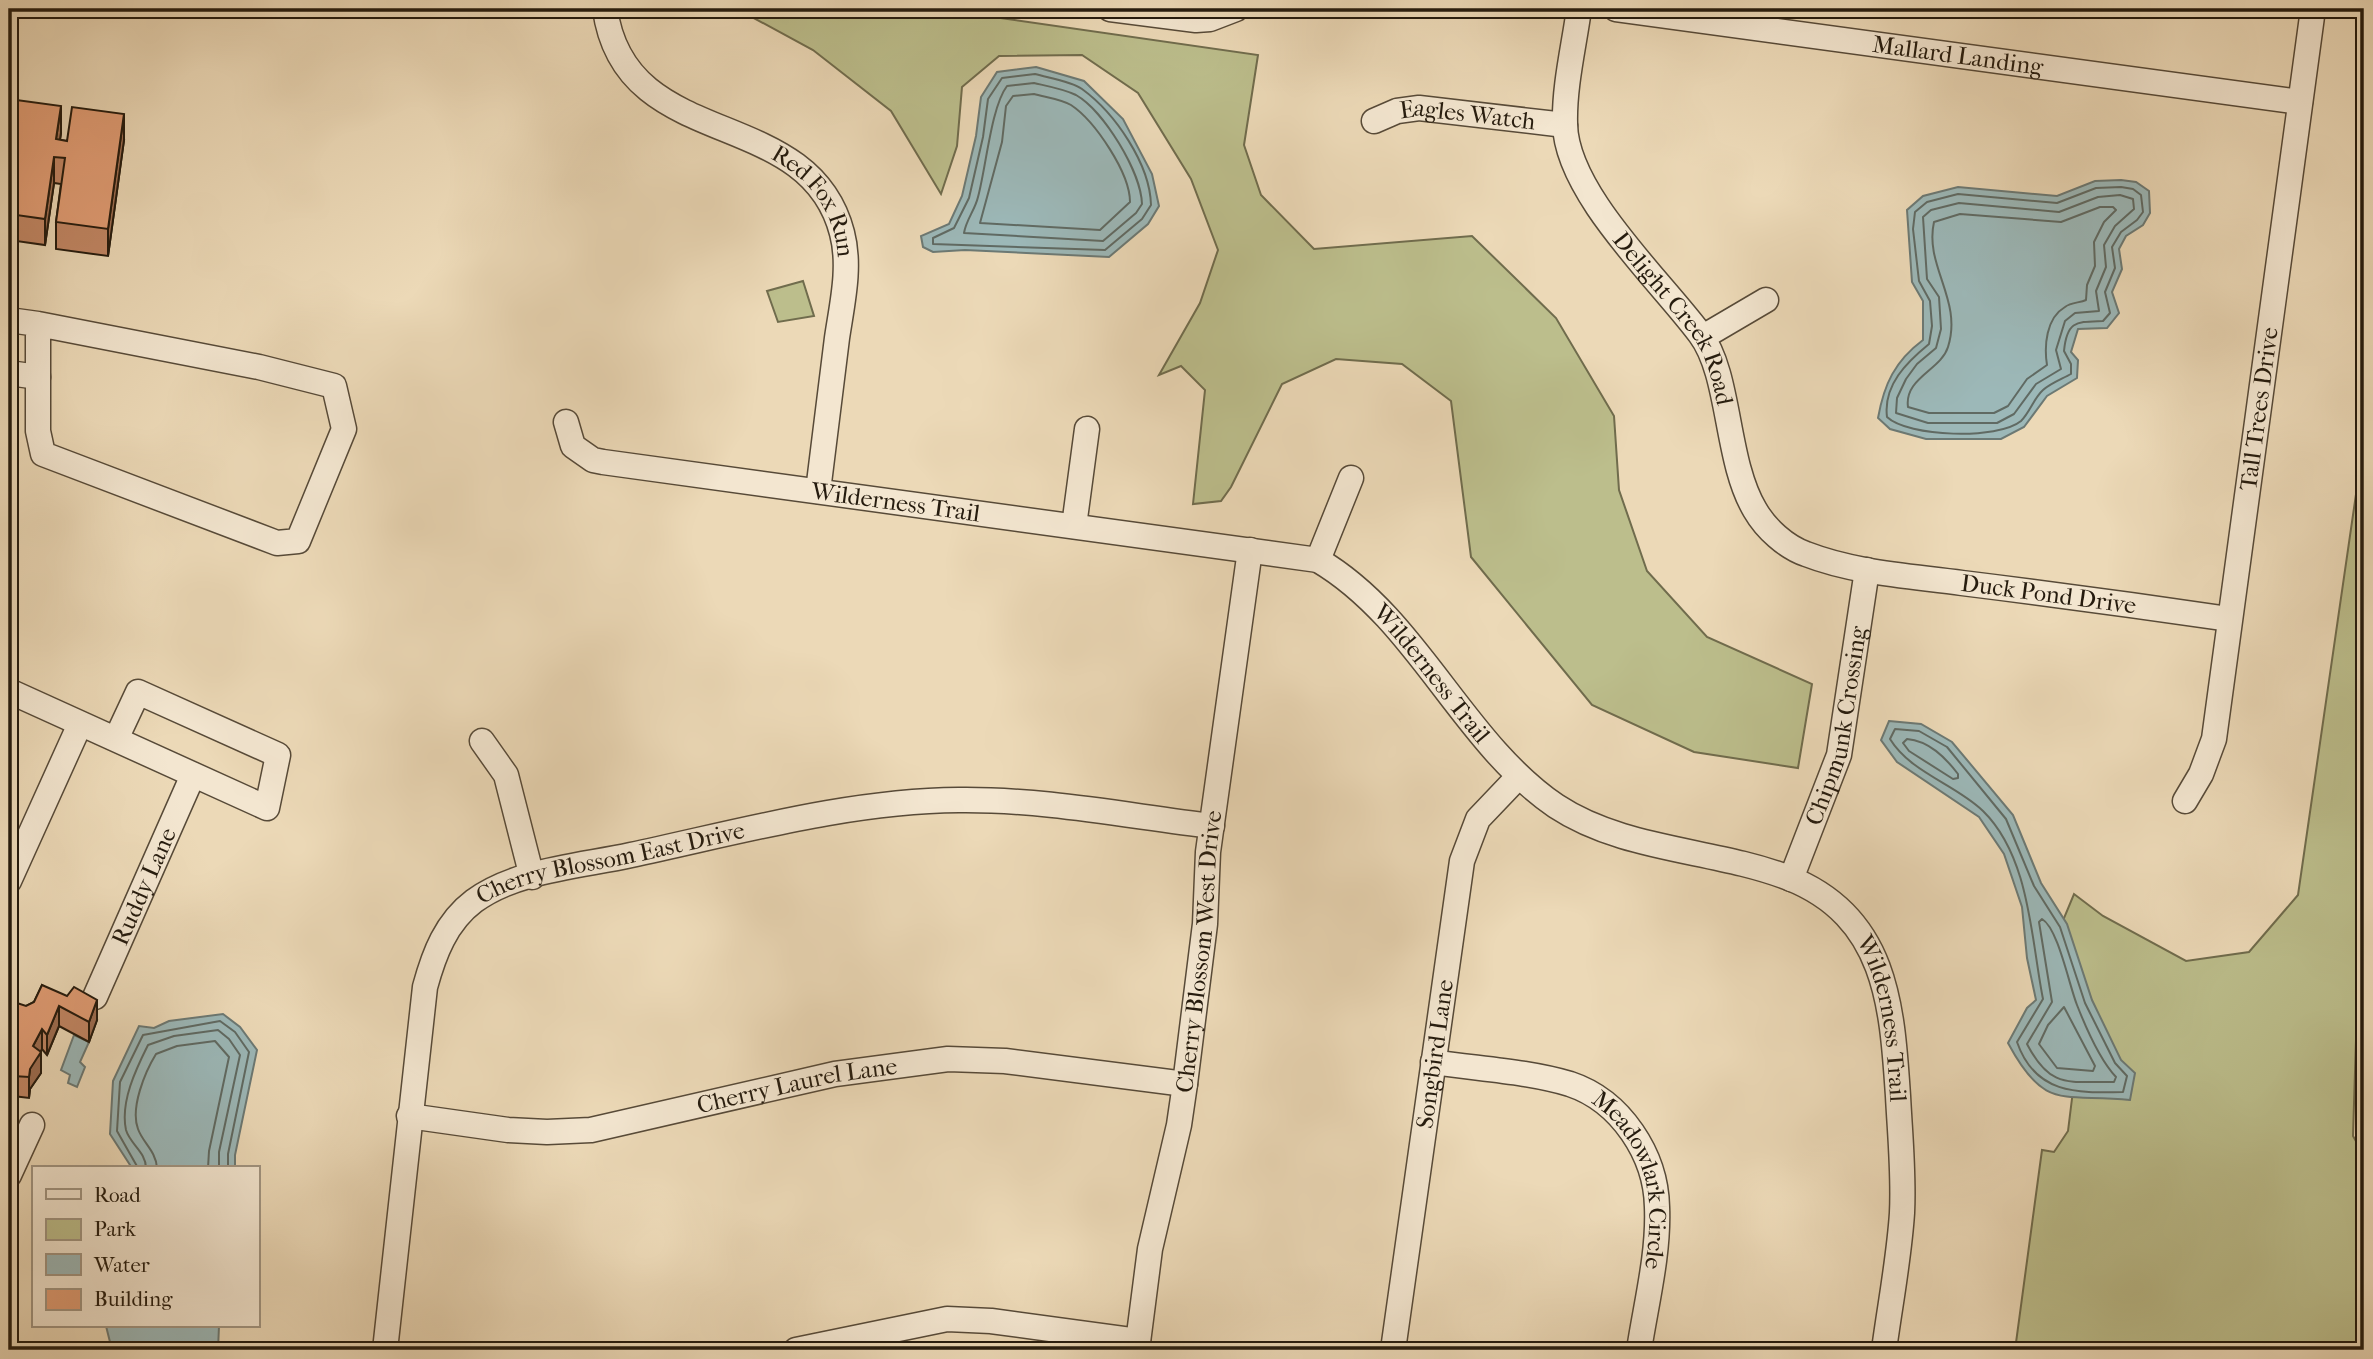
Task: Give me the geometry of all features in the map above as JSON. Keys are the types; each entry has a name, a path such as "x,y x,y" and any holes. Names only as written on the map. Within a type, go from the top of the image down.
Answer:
{"street":[{"name":"Red Fox Run","path":"605,9 620,57 646,90 675,108 792,160 813,179 835,212 843,233 846,271 818,491"},
{"path":"1110,9 1196,20 1210,19 1236,9"},
{"name":"Delight Creek Road","path":"1579,9 1565,125 1570,158 1591,196 1703,337 1719,380 1732,449 1755,510 1773,532 1803,554 1867,570"},
{"name":"Mallard Landing","path":"1616,9 2300,102"},
{"name":"Tall Trees Drive","path":"2185,801 2201,774 2214,739 2313,9"},
{"name":"Eagles Watch","path":"1374,121 1397,111 1419,108 1565,125"},
{"path":"1703,337 1766,300"},
{"path":"9,320 38,324 259,367 334,386 344,429 298,541 277,543 43,454 38,431 38,324"},
{"path":"9,373 38,377"},
{"name":"Wilderness Trail","path":"566,422 573,446 593,460 1318,560 1360,589 1518,777 1557,806 1611,831 1791,878 1835,908 1858,932 1872,952 1889,998 1902,1194 1884,1350"},
{"path":"1074,526 1087,429"},
{"path":"1318,560 1351,478"},
{"name":"Cherry Blossom West Drive","path":"1137,1345 1150,1249 1179,1125 1185,1084 1205,924 1212,827 1250,550"},
{"name":"Duck Pond Drive","path":"1867,570 2229,618"},
{"name":"Chipmunk Crossing","path":"1791,878 1839,755 1867,570"},
{"path":"9,691 267,808 278,755 138,692 116,739"},
{"path":"9,881 80,724"},
{"path":"482,741 506,775 533,877"},
{"name":"Ruddy Lane","path":"94,997 193,775"},
{"name":"Songbird Lane","path":"1393,1350 1462,861 1478,819 1518,777"},
{"name":"Cherry Blossom East Drive","path":"385,1350 425,987 438,947 452,923 475,901 533,877 806,817 885,804 958,800 1017,801 1212,827"},
{"name":"Cherry Laurel Lane","path":"409,1116 508,1130 547,1132 591,1129 835,1074 934,1060 1005,1061 1185,1084"},
{"name":"Meadowlark Circle","path":"1433,1062 1539,1077 1573,1085 1600,1099 1628,1126 1649,1166 1657,1208 1639,1350"},
{"path":"9,1175 32,1125"},
{"path":"796,1350 947,1320 991,1321 1137,1345"}],"green space":[{"path":"737,9 938,9 1258,55 1244,145 1261,195 1314,249 1472,236 1556,318 1614,416 1619,490 1647,571 1707,637 1812,684 1798,768 1694,752 1592,705 1471,557 1451,401 1402,364 1336,359 1282,384 1231,487 1221,501 1193,504 1205,390 1181,366 1159,375 1200,303 1218,250 1191,179 1138,93 1082,55 999,56 962,87 957,146 941,194 891,111 813,50"},
{"path":"803,281 814,316 778,322 767,291"},
{"path":"2364,439 2364,918 2359,944 2353,1136 2364,1155 2364,1350 2015,1350 2042,1150 2054,1152 2068,1131 2076,1066 2054,942 2074,894 2103,916 2186,961 2249,952 2298,895"}],"water":[{"path":"1036,67 1084,81 1123,119 1152,174 1159,206 1148,224 1109,257 965,250 933,252 923,247 921,236 949,224 962,196 976,136 981,97 997,72"},
{"path":"2095,181 2136,182 2149,191 2150,213 2143,225 2126,236 2119,249 2122,269 2112,292 2119,313 2107,328 2078,329 2071,352 2078,360 2077,378 2047,396 2024,427 2001,439 1926,439 1890,429 1878,418 1892,374 1905,356 1923,340 1923,301 1912,282 1907,210 1923,196 1958,187 2057,196"},
{"path":"1889,721 1921,724 1952,742 2013,815 2041,883 2067,924 2092,1000 2121,1060 2135,1073 2130,1100 2057,1095 2045,1090 2033,1080 2021,1065 2008,1043 2027,1008 2036,1000 2027,958 2022,907 2004,854 1979,817 1897,762 1881,740"},
{"path":"223,1014 240,1027 257,1050 235,1166 131,1166 110,1134 113,1081 139,1026 154,1028 169,1021"},
{"path":"74,1035 89,1042 80,1062 85,1067 77,1087 68,1083 70,1075 61,1070"},
{"path":"106,1328 219,1328 218,1350 112,1350"}],"building":[{"path":"9,99 61,106 56,139 67,141 72,107 124,114 108,229 56,222 65,158 54,157 45,219 9,214"},
{"path":"42,985 67,996 74,987 97,1000 89,1022 59,1006 47,1035 42,1029 33,1046 41,1052 30,1069 29,1077 13,1076 9,1070 12,1048 9,1046 9,1020 17,1003 26,1006 34,1002"}]}
